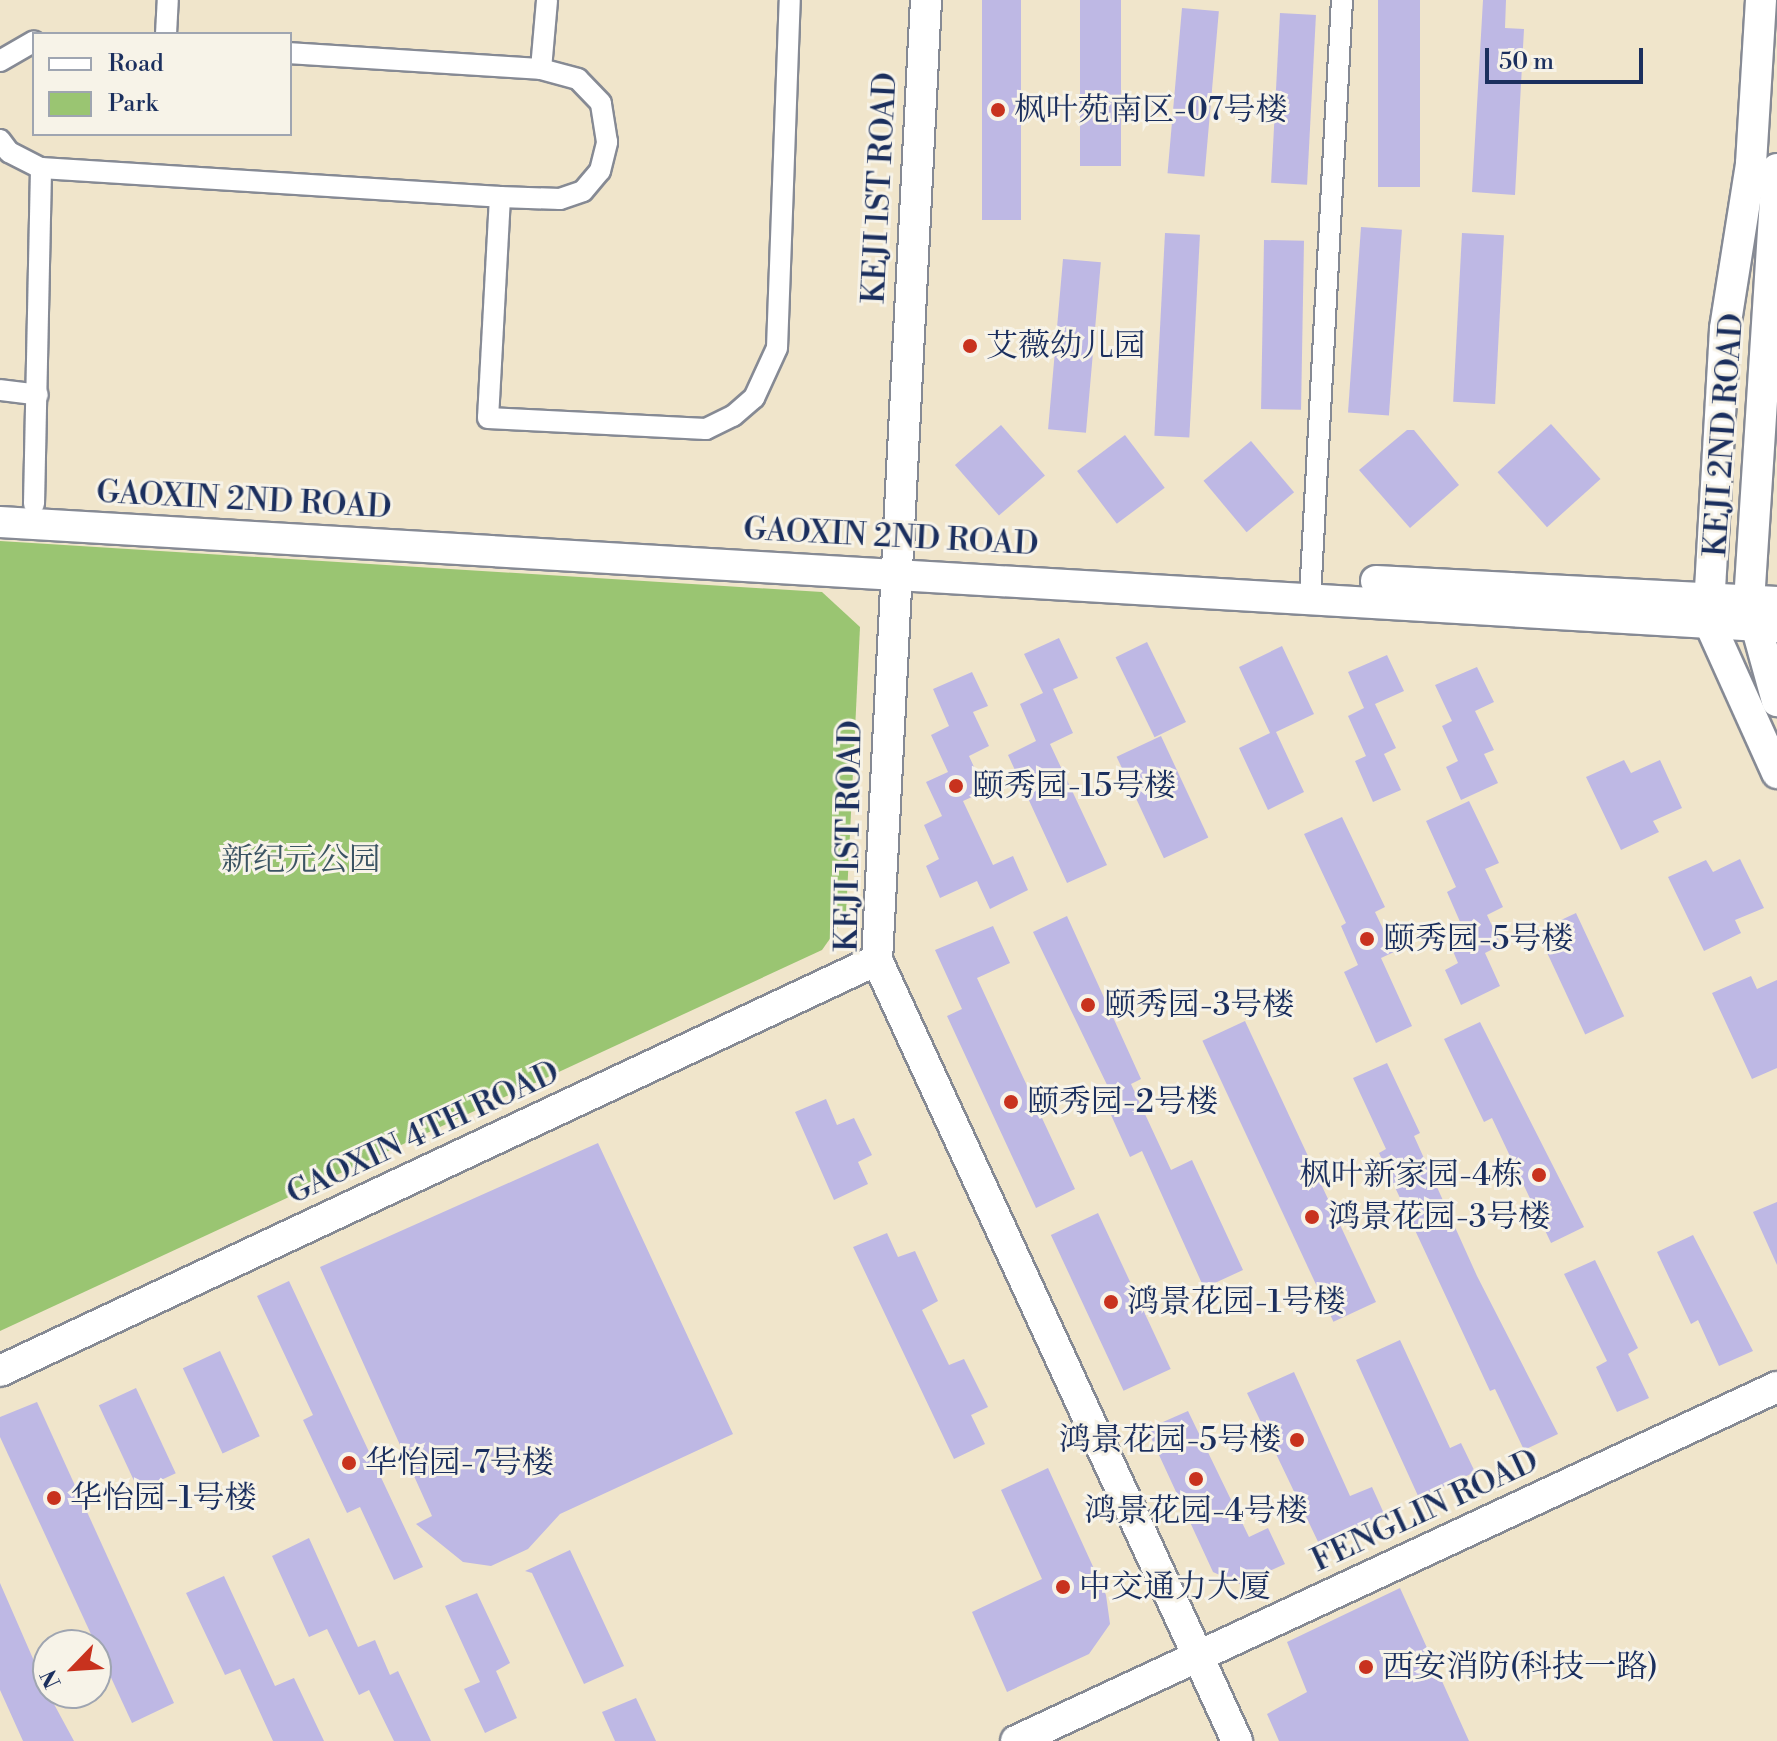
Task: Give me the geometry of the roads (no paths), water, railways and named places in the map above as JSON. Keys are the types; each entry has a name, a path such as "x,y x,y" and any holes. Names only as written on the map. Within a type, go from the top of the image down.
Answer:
{"street":[{"path":"166,32 168,0"},
{"path":"541,69 547,0"},
{"path":"500,197 488,418 706,429 733,416 754,398 777,348 790,0"},
{"name":"KEJI 1ST ROAD","path":"926,0 894,564 877,960 1237,1741"},
{"path":"1310,588 1342,0"},
{"path":"1761,0 1751,164 1725,329 1709,609 1777,773"},
{"path":"0,61 32,42"},
{"path":"0,140 9,152 41,168 500,197 560,199 583,191 600,171 607,142 601,103 578,79 541,69 292,53"},
{"path":"34,504 41,168"},
{"name":"KEJI 2ND ROAD","path":"1777,169 1764,613 1777,701"},
{"path":"0,390 38,395"},
{"name":"GAOXIN 2ND ROAD","path":"0,502 894,564"},
{"name":"GAOXIN 2ND ROAD","path":"0,522 894,564 1764,613"},
{"name":"GAOXIN 4TH ROAD","path":"0,1371 877,960"},
{"name":"FENGLIN ROAD","path":"1016,1741 1777,1387"}],"place":[{"name":"枫叶苑南区-07号楼","path":"998,110"},
{"name":"艾薇幼儿园","path":"970,346"},
{"name":"颐秀园-15号楼","path":"956,786"},
{"name":"颐秀园-5号楼","path":"1367,939"},
{"name":"颐秀园-3号楼","path":"1088,1005"},
{"name":"颐秀园-2号楼","path":"1011,1102"},
{"name":"枫叶新家园-4栋","path":"1539,1175"},
{"name":"鸿景花园-3号楼","path":"1312,1217"},
{"name":"鸿景花园-1号楼","path":"1111,1302"},
{"name":"鸿景花园-5号楼","path":"1297,1440"},
{"name":"华怡园-7号楼","path":"349,1463"},
{"name":"鸿景花园-4号楼","path":"1196,1479"},
{"name":"华怡园-1号楼","path":"54,1498"},
{"name":"中交通力大厦","path":"1063,1587"},
{"name":"西安消防(科技一路)","path":"1366,1667"}],"park label":[{"name":"新纪元公园","path":"301,860"}]}
